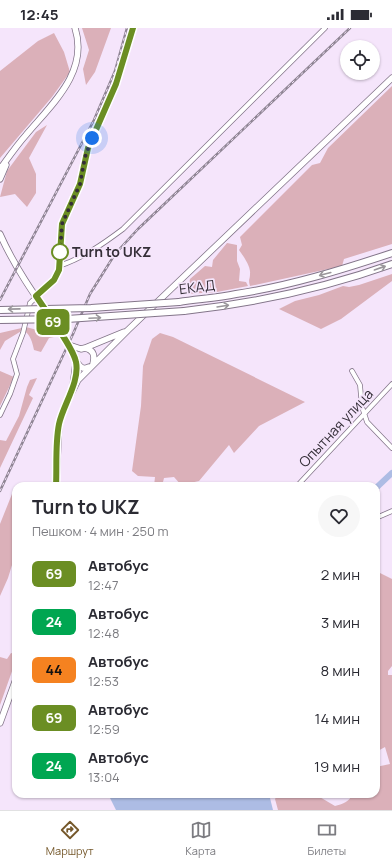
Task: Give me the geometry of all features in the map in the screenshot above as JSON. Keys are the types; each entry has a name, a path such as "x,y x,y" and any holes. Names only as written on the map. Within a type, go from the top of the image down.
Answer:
{"highway":[{"name":"ЕКАД","path":"0,310 91,308 179,302 236,294 268,288 341,270 392,253"},
{"name":"ЕКАД","path":"0,320 67,319 221,307 296,292 341,281 392,264"}],"main road":[{"path":"0,169 24,136 69,84 75,70 78,56 76,28"},
{"path":"56,482 59,424 71,391 78,380 128,330 392,78"},
{"path":"0,179 9,158"},
{"path":"0,234 12,259 69,345 76,361 82,368 85,369 92,365 94,354 88,349 69,345"},
{"path":"71,391 76,354 83,349 128,330"},
{"path":"0,723 12,690"}],"street":[{"path":"0,415 17,374 13,359 23,332 30,303 54,280 60,266 62,224 80,184 88,148 116,84 133,28"},
{"path":"60,266 77,260 102,245 123,229 325,28"},
{"path":"352,372 360,385 364,415 371,427 392,448"},
{"name":"Опытная улица","path":"301,482 392,384"},
{"path":"380,516 392,511"}],"shaded area":[{"path":"82,28 111,28 95,72 86,85 83,69 89,50"},
{"path":"54,33 64,52 70,72 52,97 0,158 0,71 38,41"},
{"path":"392,86 392,244 344,259 342,266 250,286 250,271 239,250 242,245 240,237 312,165 320,163 328,148"},
{"path":"47,125 29,158 36,174 36,193 27,207 15,194 0,197 7,171 36,132"},
{"path":"227,243 237,245 237,261 240,269 239,281 246,282 248,286 217,292 187,294 190,279 205,266 212,267 213,260"},
{"path":"392,274 392,281 341,319 321,329 279,309 295,301 319,295 343,286 349,287 359,285"},
{"path":"26,327 59,336 49,338 41,352 34,350 32,341 23,330 5,341 0,350 0,333"},
{"path":"160,333 173,337 305,402 259,426 234,453 229,445 199,481 178,482 174,477 164,478 163,482 154,482 155,477 138,476 132,471 141,406 143,366 152,339"},
{"path":"0,371 14,377 0,406"},
{"path":"37,378 29,395 33,398 0,468 0,440 6,441 19,416 30,380"},
{"path":"12,494 12,565 0,596 0,524"},
{"path":"380,573 392,579 392,666 388,671 388,675 392,675 392,810 278,810 276,798 321,798 335,806 348,801 350,798 380,798 380,766 390,764 385,747 380,750"},
{"path":"12,653 12,671 0,705 0,657 7,659"}],"water":[{"path":"110,798 270,798 273,810 116,810"}],"waterway":[{"path":"380,484 392,473"}],"railway":[{"path":"0,300 94,120 115,71 127,28"},
{"path":"0,491 90,294 115,254 138,229 350,28"}],"bus line":[{"name":"69","path":"56,482 59,424 71,391 76,362 69,345 36,296 54,280 59,270 60,232 62,224 83,176 84,162 88,148 110,100 133,28"}],"place":[{"name":"Turn to UKZ","path":"60,252"}],"route":[{"path":"60,252 60,232 62,224 83,176 85,157 92,138"}]}
